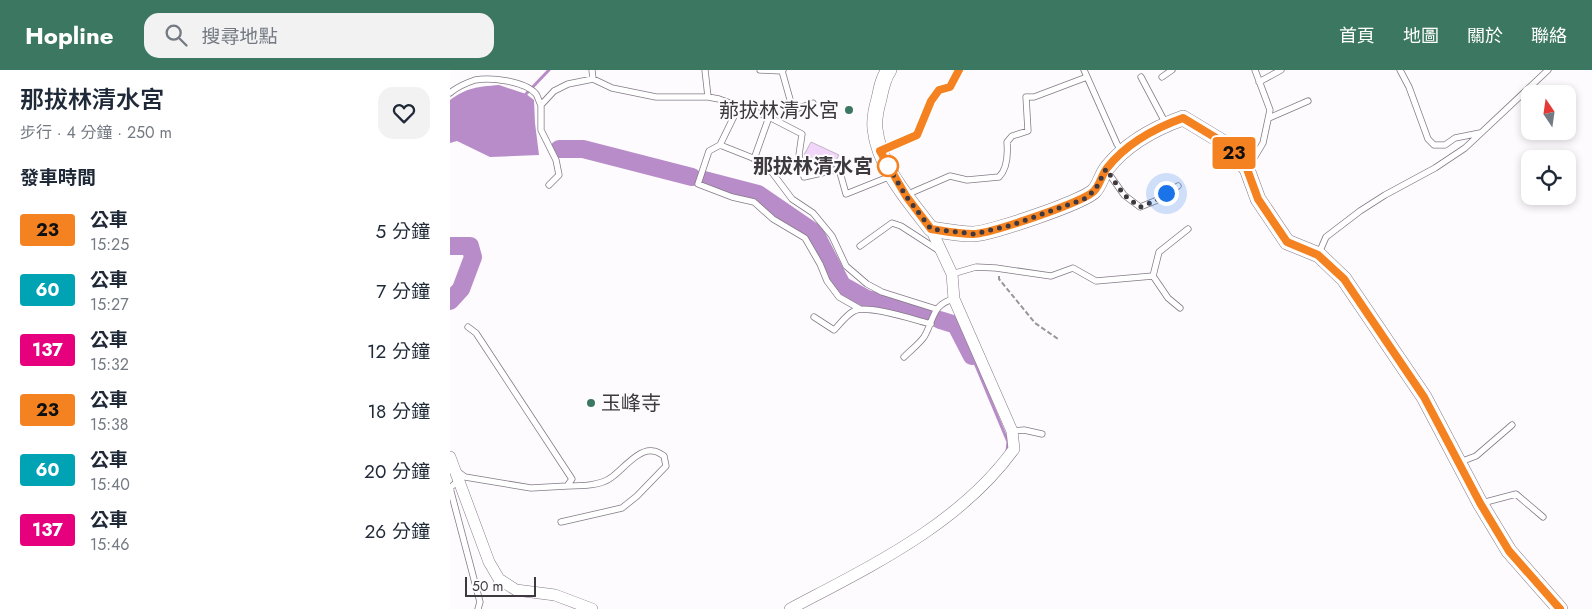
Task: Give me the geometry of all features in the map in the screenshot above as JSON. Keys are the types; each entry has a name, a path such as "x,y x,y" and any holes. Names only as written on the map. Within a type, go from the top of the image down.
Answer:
{"street":[{"path":"790,609 901,549 938,523 999,470 1014,449 1012,431 954,299 952,274 931,229 906,196 880,151 875,129 875,114 885,75 889,70"},
{"path":"931,229 974,234 1012,225 1084,199 1095,190 1106,169 1122,151 1166,124 1183,118 1226,144 1247,169 1258,199 1287,242 1318,255 1344,279 1424,397 1480,503 1509,551 1560,609"},
{"path":"450,457 489,562 499,580 516,590 555,595 592,609"}],"lane":[{"path":"592,70 593,79"},
{"path":"705,70 708,97"},
{"path":"760,70 783,71 793,110 813,103"},
{"path":"880,151 917,135 931,101 939,90 950,87 959,70"},
{"path":"1084,70 1117,144 1122,151"},
{"path":"1162,77 1172,70"},
{"path":"1247,169 1263,143 1270,110 1255,70"},
{"path":"1259,82 1281,70"},
{"path":"1400,70 1410,88 1428,139 1434,145 1445,145 1455,138 1480,133"},
{"path":"1318,255 1326,237 1360,211 1435,168 1465,148 1548,70"},
{"path":"906,196 950,176 967,180 999,177 1004,173 1008,153 1007,142 1012,136 1028,131 1026,97 1041,94 1087,77"},
{"path":"1141,77 1166,124"},
{"path":"541,105 554,91 568,84 593,79 612,88 656,97 708,97 769,117 802,134 799,154 804,177 838,169 846,194 893,175"},
{"path":"450,93 456,88 477,80 505,80 523,86 536,94 541,105 541,130 556,160 559,174 549,185"},
{"path":"1269,118 1308,101"},
{"path":"739,106 720,145 710,151 698,184 732,197 754,202 773,220 805,238 820,264 827,281 839,297 860,310"},
{"path":"754,159 769,117"},
{"path":"720,145 763,162 792,199 814,213 832,236 846,266 867,284 882,292 936,309"},
{"path":"1106,169 1124,195 1140,207 1155,201 1178,186"},
{"path":"860,246 892,223 901,226 942,253"},
{"path":"1180,308 1168,298 1153,276 1159,252 1188,229"},
{"path":"952,274 976,266 1051,276 1073,268 1096,281 1153,276"},
{"path":"904,357 923,338 931,324 936,309 945,301 954,299"},
{"path":"814,316 834,330 853,312 870,309 931,324"},
{"path":"468,327 476,333 572,478 567,486"},
{"path":"1458,463 1476,456 1512,425"},
{"path":"1012,431 1024,430 1042,434"},
{"path":"478,609 480,602 450,488 457,475 531,488 586,486 611,478 618,470 644,452 653,450 664,456 666,466 637,496 622,508 561,522"},
{"path":"1480,503 1516,494 1543,517"}],"path":[{"path":"1000,268 999,279 1035,323 1058,339"}],"shaded area":[{"path":"499,85 526,94 534,100 539,155 490,157 457,141 450,143 450,100 462,92 473,88"}],"building":[{"path":"811,142 839,155 833,166 827,167 804,155"}],"waterway":[{"path":"526,94 549,70"},
{"path":"559,149 583,149 692,177"},
{"path":"704,180 758,194 815,233 842,285 867,299 925,315"},
{"path":"450,246 470,246 473,257 461,289 450,301"},
{"path":"940,320 956,325 972,356"},
{"path":"972,356 1008,442 1007,451"}],"bus line":[{"name":"23","path":"959,70 957,77 950,87 939,90 931,101 917,135 880,151 906,196 931,229 974,234 1012,225 1084,199 1095,190 1106,169 1122,151 1166,124 1183,118 1226,144 1247,169 1258,199 1287,242 1318,255 1344,279 1424,397 1480,503 1509,551 1560,609"}],"place":[{"name":"𦰡拔林清水宮","path":"849,110"},
{"name":"那拔林清水宮","path":"888,166"},
{"name":"玉峰寺","path":"591,403"}],"route":[{"path":"888,166 886,163 906,196 931,229 940,231 974,234 1012,225 1084,199 1095,190 1106,169 1124,195 1140,207 1155,201 1166,193"}]}
